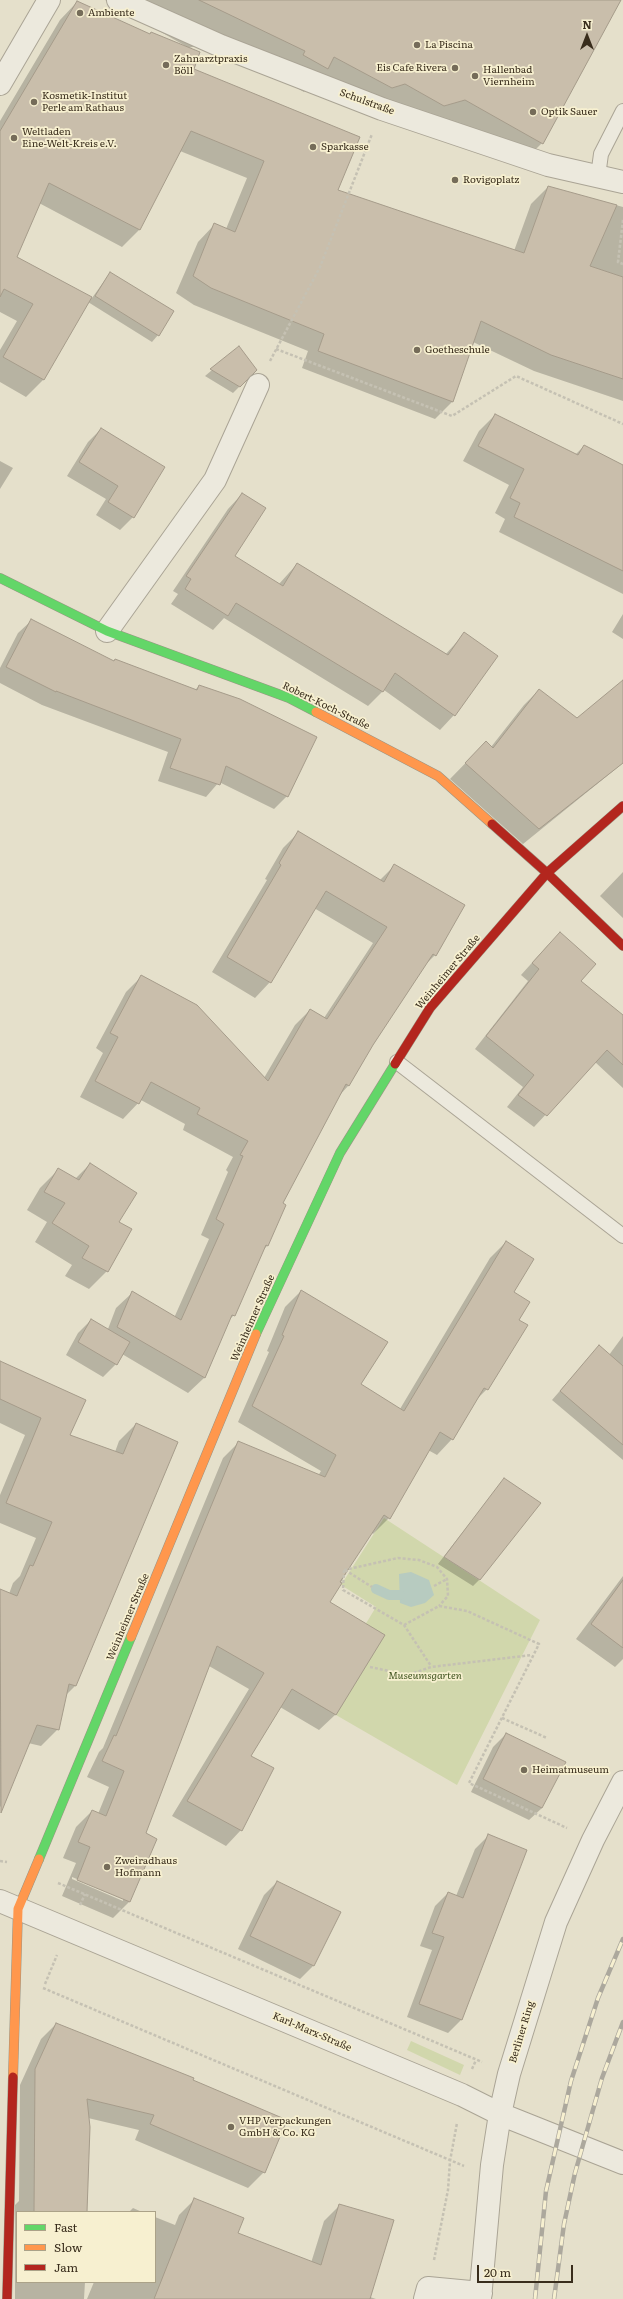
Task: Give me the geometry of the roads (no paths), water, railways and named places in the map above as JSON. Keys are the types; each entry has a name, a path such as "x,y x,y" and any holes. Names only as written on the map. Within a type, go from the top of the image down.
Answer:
{"street":[{"path":"0,84 49,0"},
{"name":"Schulstraße","path":"118,0 221,46 382,108 548,165 623,182"},
{"path":"107,631 215,480 258,385"},
{"name":"Robert-Koch-Straße","path":"0,578 107,631 289,698 438,776 547,872 623,946"},
{"name":"Weinheimer Straße","path":"7,2299 16,1958 9,1906 33,1872 262,1322 340,1154 430,1008 547,872 623,806"},
{"name":"Berliner Ring","path":"481,2296 491,2176 500,2114 509,2074 556,1922 593,1840 623,1782"},
{"name":"Karl-Marx-Straße","path":"9,1906 462,2095 500,2114 623,2163"},
{"path":"426,2294 481,2296"}],"lane":[{"path":"598,176 601,154 623,111"},
{"path":"396,1062 623,1236"}],"waterway":[{"path":"376,1589 389,1595 400,1595"}],"railway":[{"path":"535,2299 546,2191 571,2081 598,1998 623,1939"},
{"path":"554,2299 564,2224 575,2173 602,2078 623,2022"}],"place":[{"name":"Ambiente","path":"80,13"},
{"name":"La Piscina","path":"417,45"},
{"name":"Zahnarztpraxis Böll","path":"166,65"},
{"name":"Eis Cafe Rivera","path":"455,68"},
{"name":"Hallenbad Viernheim","path":"475,76"},
{"name":"Kosmetik-Institut Perle am Rathaus","path":"34,102"},
{"name":"Optik Sauer","path":"533,112"},
{"name":"Weltladen Eine-Welt-Kreis e.V.","path":"14,138"},
{"name":"Sparkasse","path":"313,147"},
{"name":"Rovigoplatz","path":"455,180"},
{"name":"Goetheschule","path":"417,350"},
{"name":"Heimatmuseum","path":"524,1770"},
{"name":"Zweiradhaus Hofmann","path":"107,1867"},
{"name":"VHP Verpackungen GmbH & Co. KG","path":"231,2127"}],"park label":[{"name":"Museumsgarten","path":"425,1676"}]}
